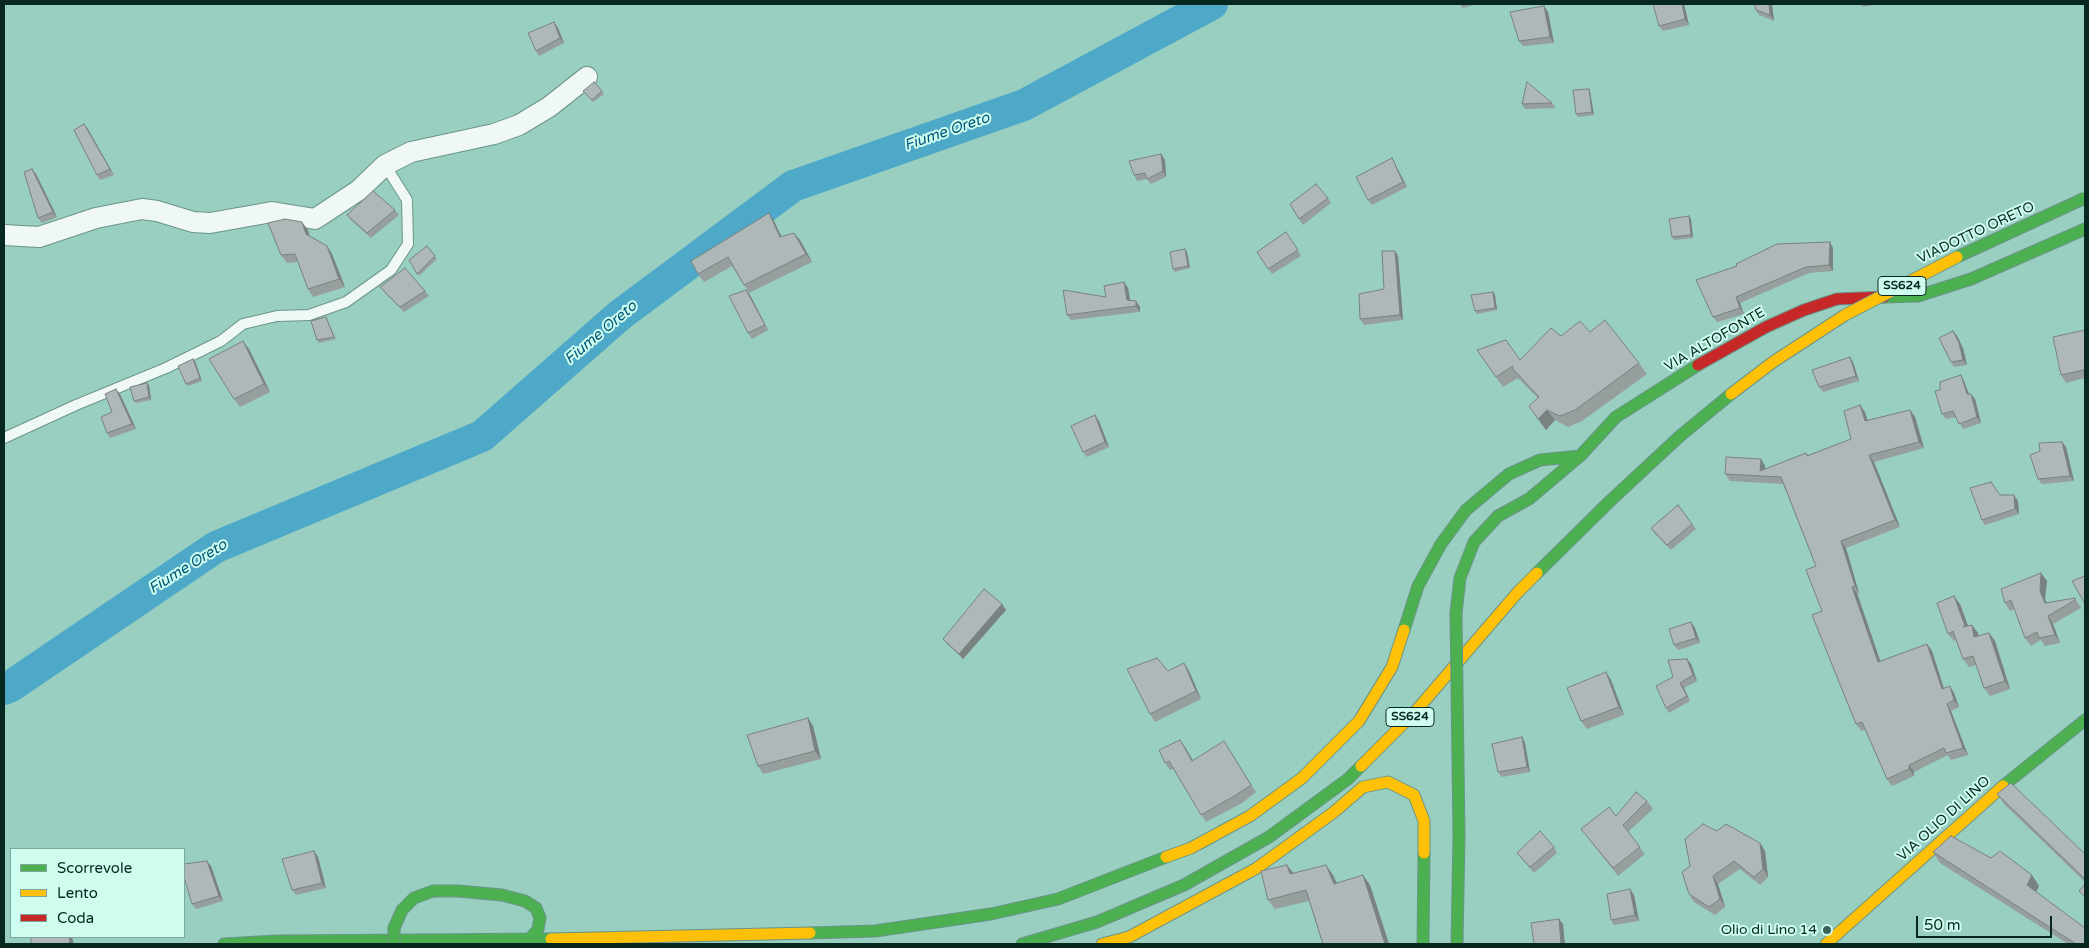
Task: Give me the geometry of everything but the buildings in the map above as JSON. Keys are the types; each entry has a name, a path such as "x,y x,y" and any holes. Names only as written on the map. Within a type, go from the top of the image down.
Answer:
{"main road":[{"name":"VIADOTTO ORETO","path":"1022,944 1097,922 1184,886 1268,837 1348,779 1415,712 1518,592 1658,456 1731,394 1772,362 1845,315 1954,259 2085,198"},
{"name":"VIA ALTOFONTE","path":"1457,944 1459,836 1456,614 1460,578 1474,542 1498,516 1529,499 1580,456 1616,417 1680,376 1766,326 1837,299 1918,296 1971,279 2085,230"},
{"path":"224,944 876,931 991,914 1058,899 1191,848 1250,816 1302,778 1359,720 1392,667 1418,586 1441,544 1466,510 1509,474 1540,460 1580,456"},
{"name":"VIA OLIO DI LINO","path":"1826,944 2000,788 2085,720"},
{"path":"1102,944 1129,937 1256,868 1334,812 1363,787 1388,782 1414,795 1424,821 1423,944"},
{"path":"394,944 394,928 402,910 414,898 433,891 502,895 525,902 536,908 540,918 538,929 530,939"}],"street":[{"path":"4,235 40,237 96,218 142,209 157,211 193,222 210,223 272,212 314,219 360,190 386,165 411,152 494,134 519,125 549,107 587,77"}],"lane":[{"path":"4,438 76,405 166,368 221,341 243,324 277,316 309,315 346,302 391,270 408,244 407,200 386,165"}],"waterway":[{"name":"Fiume Oreto","path":"4,689 216,547 482,436 620,315 793,186 1024,105 1212,4"}],"traffic: fast":[{"path":"1957,257 2085,198"},
{"path":"1884,297 1918,296 1971,279 2085,229"},
{"path":"1456,613 1460,578 1474,542 1498,516 1529,499 1580,456 1616,417 1698,365"},
{"path":"1537,573 1680,436 1731,394"},
{"path":"1404,630 1418,586 1441,544 1466,510 1509,474 1540,460 1580,456"},
{"path":"1456,613 1459,836"},
{"path":"2003,786 2085,720"},
{"path":"1022,944 1097,922 1184,885 1269,837 1348,779 1361,766"},
{"path":"1457,944 1459,836"},
{"path":"1423,944 1424,853"},
{"path":"810,933 875,931 991,914 1058,899 1166,857"},
{"path":"394,928 402,910 414,898 433,891 458,891 502,895 525,901 536,908 540,918 538,929 530,939"},
{"path":"394,928 394,944"},
{"path":"224,944 277,941 551,939"}],"traffic: slow":[{"path":"1731,394 1773,362 1845,315 1957,257"},
{"path":"1361,766 1415,712 1518,592 1537,573"},
{"path":"1166,857 1191,848 1250,816 1302,778 1359,721 1392,667 1404,630"},
{"path":"1102,944 1129,937 1257,868 1334,812 1363,787 1388,782 1414,795 1424,821 1424,853"},
{"path":"1826,944 2003,786"},
{"path":"551,939 810,933"}],"traffic: jam":[{"path":"1698,365 1766,327 1804,310 1837,299 1884,297"}],"place":[{"name":"Olio di Lino 14","path":"1827,930"}]}
